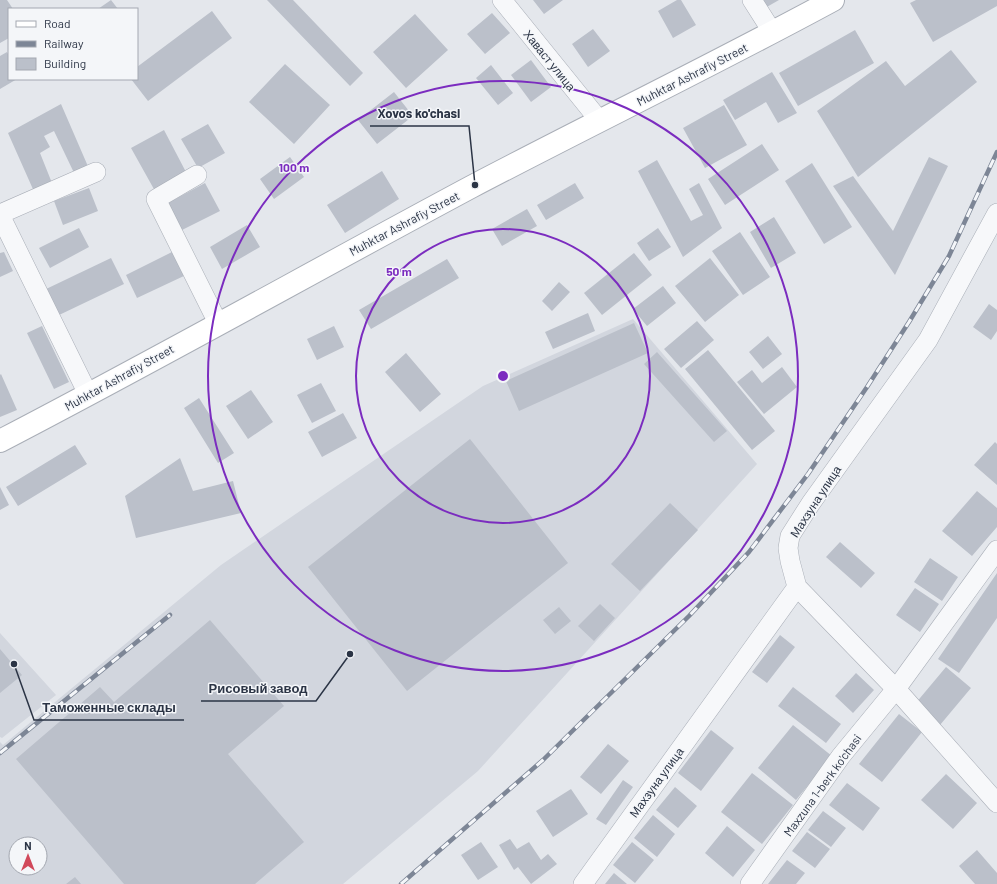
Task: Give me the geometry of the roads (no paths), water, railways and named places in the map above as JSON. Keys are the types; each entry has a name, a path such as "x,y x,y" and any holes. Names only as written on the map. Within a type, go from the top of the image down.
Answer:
{"main road":[{"name":"Muhktar Ashrafiy Street","path":"0,441 599,120 657,93 832,0"}],"street":[{"name":"Хаваст улица","path":"502,0 599,120"},
{"path":"752,0 773,32"},
{"path":"88,394 0,215 96,172"},
{"path":"197,176 156,199 218,323"},
{"name":"Махзуна улица","path":"583,884 797,587 788,548 790,536 811,503 928,340 997,213"},
{"name":"Maxzuna 1-berk ko'chasi","path":"750,884 841,756 896,689 997,550"},
{"path":"797,587 896,689 997,804"}],"railway":[{"path":"401,884 543,760 689,616 749,552 808,474 909,322 949,256 997,152"},
{"path":"0,753 170,615"}],"place":[{"name":"Xovos ko'chasi","path":"475,185"},
{"name":"Рисовый завод","path":"350,654"},
{"name":"Таможенные склады","path":"14,664"}]}
